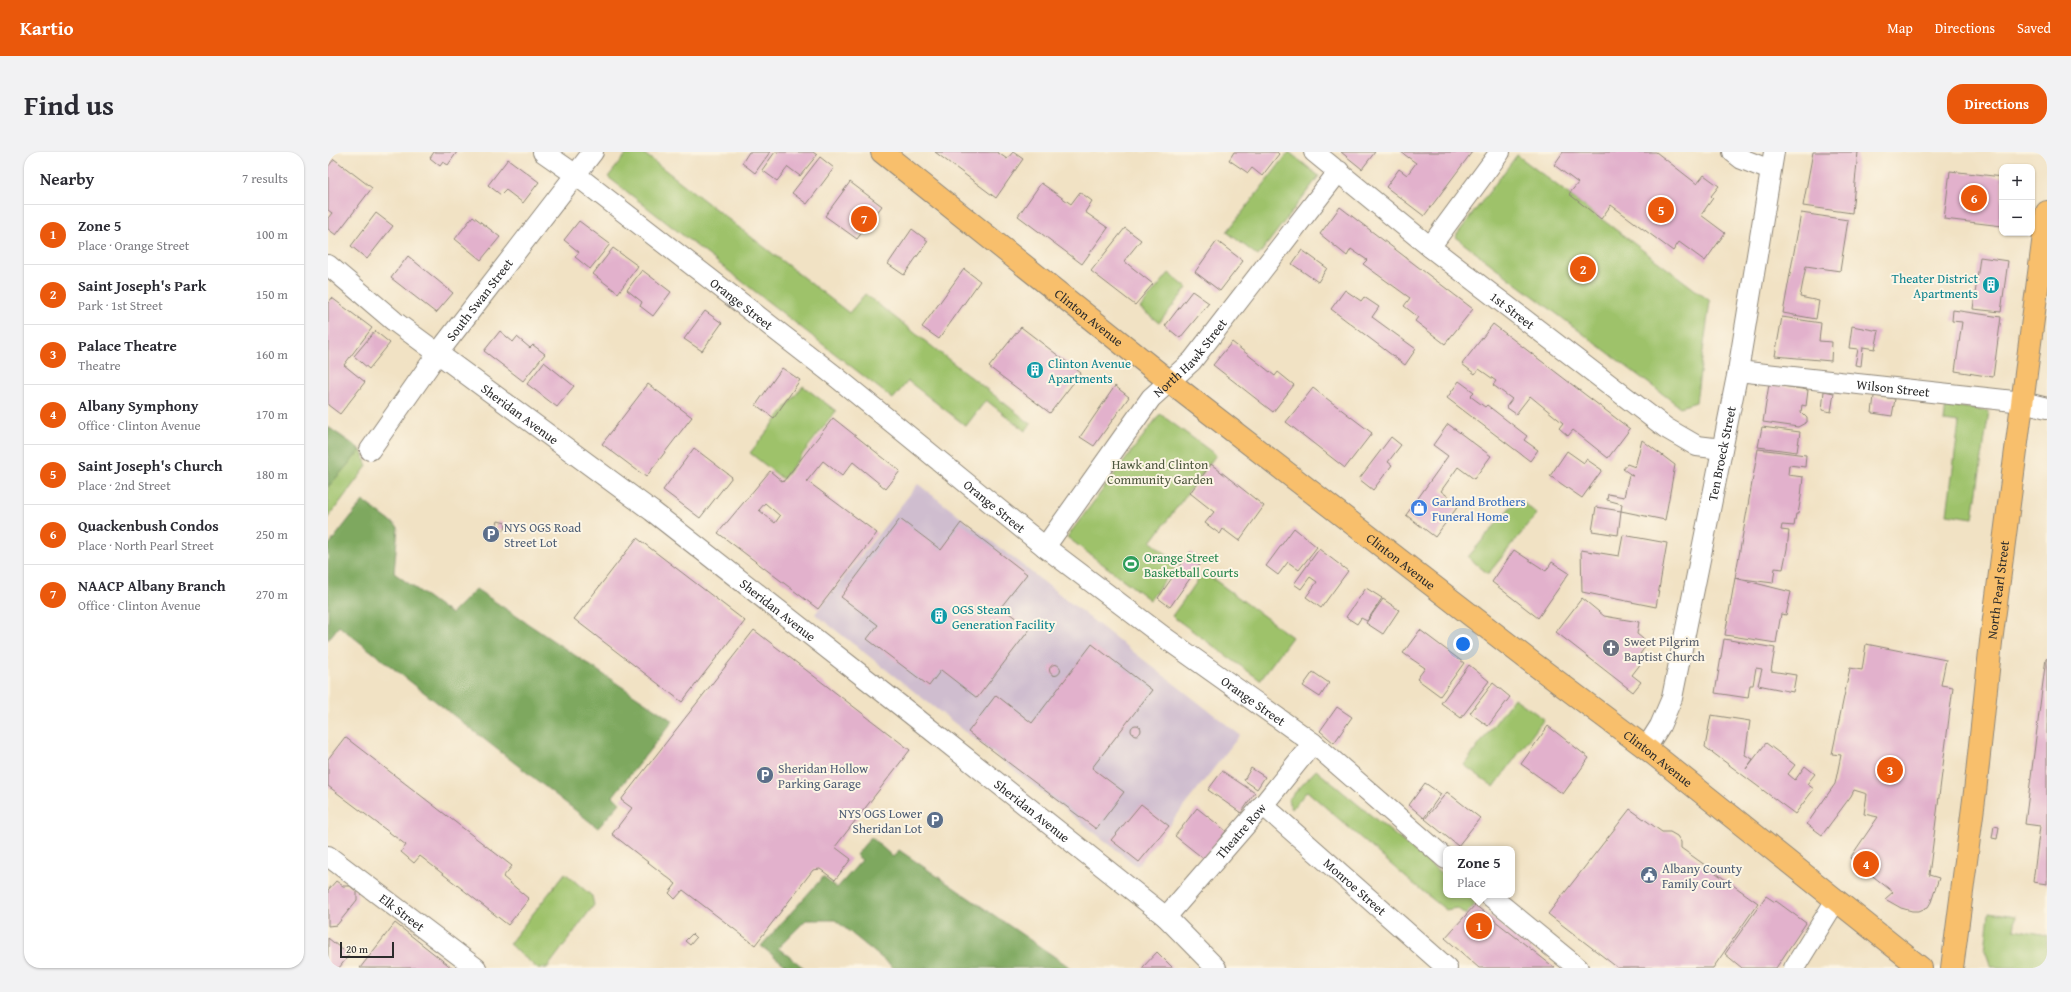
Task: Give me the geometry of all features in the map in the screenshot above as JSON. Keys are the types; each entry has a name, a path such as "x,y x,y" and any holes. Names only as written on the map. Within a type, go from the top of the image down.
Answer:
{"main road":[{"name":"Clinton Avenue","path":"882,152 1169,382 1530,661 1646,748 1922,968"},
{"name":"North Pearl Street","path":"1952,968 1975,792 1991,642 2047,212"}],"street":[{"name":"Orange Street","path":"543,152 576,175 835,376 1045,547 1164,637 1313,743 1443,856"},
{"name":"South Swan Street","path":"370,450 438,353 593,152"},
{"name":"1st Street","path":"1314,152 1430,247 1666,428 1697,446 1722,450"},
{"path":"1430,247 1500,152"},
{"path":"1733,152 1742,159 1772,161"},
{"name":"Ten Broeck Street","path":"1646,748 1660,726 1672,698 1738,371 1772,161"},
{"name":"North Hawk Street","path":"1045,547 1150,398 1192,361 1339,171"},
{"name":"Sheridan Avenue","path":"328,265 394,321 652,511 1166,917 1216,968"},
{"name":"Wilson Street","path":"1738,371 2023,402 2047,408"},
{"name":"Theatre Row","path":"1166,917 1263,805 1313,743"},
{"name":"Monroe Street","path":"1263,805 1447,968"},
{"name":"Elk Street","path":"328,856 476,968"},
{"path":"1493,898 1578,968"},
{"path":"1794,968 1836,900"}],"shaded area":[{"name":"OGS Steam Generation Facility","path":"918,484 1240,735 1137,866 815,614"}],"green space":[{"path":"628,152 642,152 849,313 865,294 1031,424 1025,431 986,400 966,426 908,381 893,399 608,177"},
{"path":"1289,152 1319,176 1258,256 1227,232"},
{"path":"1517,155 1710,301 1696,402 1680,407 1455,237"},
{"path":"1169,273 1187,288 1159,323 1140,308"},
{"path":"803,386 836,411 783,479 750,453"},
{"path":"1946,405 1989,411 1973,518 1947,514 1959,423 1944,421"},
{"name":"Hawk and Clinton Community Garden","path":"1160,414 1216,455 1151,542 1178,563 1150,600 1067,537"},
{"path":"328,427 361,450 367,466 328,518"},
{"path":"328,427 361,450 328,487"},
{"path":"1518,498 1537,514 1488,574 1468,557"},
{"path":"363,501 398,527 394,573 451,614 476,589 673,721 613,796 620,803 598,828 339,626 328,640 328,546"},
{"path":"1204,572 1292,637 1260,680 1172,616"},
{"path":"1514,698 1544,719 1494,787 1464,765"},
{"path":"1316,770 1443,875 1443,898 1470,898 1475,905 1466,915 1457,908 1446,910 1410,881 1307,791 1292,809 1288,800"},
{"path":"871,837 893,857 899,850 1071,968 894,968 835,920 806,920 778,948 804,968 789,968 761,946 823,877 837,888 862,860 856,855"},
{"path":"565,873 592,896 594,905 547,968 537,968 509,944"},
{"path":"1989,912 2016,916 2014,929 2047,935 2047,968 1991,967 1985,950"}],"building":[{"path":"434,152 457,152 448,165 443,162 440,166 430,158"},
{"path":"749,152 770,152 755,173 742,163"},
{"path":"775,152 813,152 817,155 800,176 788,167 777,181 762,170"},
{"path":"935,152 997,152 1007,159 1013,152 1023,159 996,198"},
{"path":"1234,152 1277,152 1279,154 1262,176 1252,168 1248,173 1229,160"},
{"path":"1341,152 1375,152 1362,169"},
{"path":"1401,152 1472,152 1424,216 1386,187 1399,169 1407,175 1416,163"},
{"path":"1563,152 1656,152 1697,184 1704,175 1719,186 1711,196 1713,198 1701,215 1725,233 1705,261 1679,242 1673,251 1611,205 1601,219 1569,194 1578,183 1554,165"},
{"path":"1813,152 1858,152 1852,213 1803,206"},
{"path":"820,157 834,168 807,204 792,193"},
{"path":"334,159 372,188 336,235 328,229 328,218 332,213 328,210 328,167"},
{"path":"508,159 539,182 523,203 506,190 501,195 488,185"},
{"path":"1950,171 1999,177 1999,226 1944,219"},
{"path":"850,182 882,206 857,239 825,216"},
{"path":"1041,183 1071,204 1080,192 1092,201 1085,212 1108,228 1082,264 1018,216"},
{"path":"1340,207 1473,309 1445,344 1415,321 1418,317 1404,306 1410,298 1363,264 1367,260 1351,249 1347,256 1320,234"},
{"path":"376,213 393,226 367,259 351,246"},
{"path":"1801,213 1848,220 1840,271 1806,266 1800,297 1819,301 1816,319 1783,313"},
{"path":"473,216 500,237 481,260 455,239"},
{"path":"579,221 610,244 590,269 575,257 579,252 564,240"},
{"path":"1125,228 1141,240 1124,261 1153,284 1135,305 1091,271"},
{"path":"912,229 928,241 904,275 888,264"},
{"path":"1217,241 1243,261 1220,291 1195,272"},
{"path":"613,248 638,266 618,293 593,274"},
{"path":"1302,250 1327,268 1318,282 1292,264"},
{"path":"408,256 453,293 436,313 391,278"},
{"name":"Theater District Apartments","path":"1980,257 2008,261 2001,312 1973,309"},
{"path":"964,269 980,281 939,339 922,327"},
{"path":"642,270 671,292 653,316 640,306 642,302 627,290"},
{"path":"1345,290 1361,301 1364,297 1379,307 1372,317 1416,349 1405,365 1331,309"},
{"path":"1192,291 1209,303 1180,338 1165,326"},
{"path":"332,298 372,328 344,365 365,382 340,414 328,405 328,303"},
{"path":"1953,310 2001,317 1993,377 1955,371 1962,322 1952,321"},
{"path":"705,311 722,323 702,351 684,339"},
{"path":"1782,317 1821,323 1819,341 1832,342 1831,361 1775,356"},
{"path":"1493,324 1630,429 1608,458 1573,430 1568,436 1559,428 1563,423 1530,396 1516,414 1506,407 1512,399 1493,385 1496,381 1479,369 1475,374 1462,364"},
{"path":"1852,326 1879,331 1875,349 1863,347 1861,366 1855,365 1858,349 1849,348"},
{"name":"Clinton Avenue Apartments","path":"1021,327 1081,373 1050,413 989,367"},
{"path":"375,331 390,343 369,369 354,356"},
{"path":"500,331 513,342 517,337 530,348 533,345 545,354 523,381 484,351"},
{"path":"1232,342 1275,376 1278,372 1294,385 1273,412 1213,365"},
{"path":"544,362 574,386 557,407 527,384"},
{"path":"782,368 800,380 774,418 756,405"},
{"path":"1459,381 1474,392 1470,396 1485,407 1487,405 1527,436 1524,440 1538,450 1530,461 1447,398"},
{"path":"648,384 692,417 646,477 602,444"},
{"path":"1769,384 1808,390 1806,406 1802,405 1801,412 1807,418 1807,422 1798,427 1763,422"},
{"path":"1115,386 1129,397 1094,446 1080,437"},
{"path":"1313,388 1372,433 1345,468 1286,422"},
{"path":"1824,391 1834,393 1831,412 1822,410"},
{"path":"1874,396 1895,399 1892,416 1872,413"},
{"path":"833,418 900,471 886,489 853,462 842,476 823,461 807,481 877,533 818,609 718,533 770,471 783,482","holes":["765,503 780,516 775,523 759,510"]},
{"path":"1448,424 1491,456 1474,479 1458,467 1441,491 1459,505 1435,537 1406,515 1448,456 1433,445"},
{"path":"1762,427 1800,432 1797,452 1758,447"},
{"path":"1391,437 1401,445 1388,462 1392,465 1373,490 1359,479"},
{"path":"1642,440 1675,465 1665,520 1621,511 1622,504 1607,500 1608,494 1624,497 1629,475 1633,476 1623,469 1627,464 1635,467"},
{"path":"694,448 732,477 700,518 663,490"},
{"path":"1758,449 1806,455 1805,467 1789,465 1788,475 1803,477 1801,497 1794,526 1782,525 1781,530 1789,531 1787,549 1783,569 1775,568 1773,583 1735,578"},
{"path":"1567,451 1584,463 1586,459 1602,470 1582,498 1550,476"},
{"path":"1211,464 1264,506 1239,541 1223,529 1220,534 1205,523 1214,512 1190,493"},
{"path":"1596,507 1621,511 1618,535 1592,531"},
{"name":"OGS Steam Generation Facility","path":"900,519 941,550 961,523 1027,574 1001,607 1030,629 977,698 941,670 929,686 867,639 878,625 841,597"},
{"path":"498,521 506,523 505,530 496,528"},
{"path":"1294,528 1317,547 1299,570 1288,562 1278,575 1266,566"},
{"path":"1623,535 1667,543 1656,607 1582,592 1581,550 1619,556"},
{"path":"637,538 745,621 682,702 574,619"},
{"path":"1319,549 1348,571 1321,608 1306,597 1317,582 1310,577 1301,589 1294,584"},
{"path":"1514,550 1546,571 1552,562 1569,573 1538,618 1492,582"},
{"path":"1190,552 1203,560 1170,607 1158,598"},
{"path":"1735,578 1791,592 1786,615 1781,614 1776,643 1725,635"},
{"path":"1366,588 1382,598 1367,621 1361,618 1357,624 1346,617"},
{"name":"Sweet Pilgrim Baptist Church","path":"1582,598 1604,616 1639,622 1637,634 1648,643 1640,654 1645,658 1632,675 1641,682 1633,692 1556,632"},
{"path":"1383,599 1399,610 1383,634 1366,623"},
{"name":"Sheridan Hollow Parking Garage","path":"754,630 910,750 835,847 851,859 835,880 820,869 813,870 755,945 683,890 675,899 669,893 676,884 612,834 632,808 621,800"},
{"path":"1420,630 1464,663 1440,696 1417,679 1425,668 1403,653"},
{"path":"1724,639 1775,648 1771,671 1796,675 1793,692 1758,685 1762,669 1756,668 1753,685 1750,685 1748,698 1715,693"},
{"path":"1092,644 1152,690 1092,768 1124,792 1096,829 968,732 996,695 1032,723"},
{"path":"1866,644 1946,660 1941,685 1953,687 1929,875 1939,878 1928,907 1919,911 1901,908 1885,899 1893,892 1850,858 1878,817 1864,814 1867,794 1854,790 1822,835 1807,824 1835,784 1841,755 1832,754 1850,668 1862,670"},
{"path":"2046,658 2047,884 2033,882 2040,826 2025,824"},
{"path":"1053,665 1057,665 1059,666 1059,674 1053,675 1050,672 1050,668"},
{"path":"1469,665 1489,681 1461,718 1441,703"},
{"path":"1313,672 1329,683 1320,697 1303,686"},
{"path":"1493,683 1510,697 1488,726 1470,713"},
{"path":"1337,707 1352,717 1334,743 1320,731"},
{"path":"1711,715 1750,721 1745,755 1753,759 1746,769 1766,743 1795,765 1788,774 1795,780 1805,766 1815,774 1807,784 1814,789 1795,814 1705,747"},
{"path":"1134,725 1138,725 1140,726 1140,734 1134,735 1131,732 1131,728"},
{"path":"1548,726 1589,758 1563,794 1521,764"},
{"path":"345,737 512,866 503,877 529,899 508,925 420,856 414,863 401,852 406,845 328,786 328,759"},
{"path":"1251,768 1265,777 1257,789 1244,780"},
{"path":"1222,771 1255,793 1241,813 1208,790"},
{"path":"1425,783 1441,794 1424,818 1409,805"},
{"path":"1447,792 1480,818 1458,846 1425,819"},
{"path":"1141,804 1169,826 1139,862 1111,840"},
{"path":"1197,808 1226,831 1204,859 1175,836"},
{"name":"Albany County Family Court","path":"1630,809 1662,832 1670,832 1677,836 1681,842 1681,848 1758,903 1713,968 1618,968 1548,914"},
{"path":"1994,826 1999,827 1997,839 1992,838"},
{"path":"336,881 343,886 350,886 357,892 357,900 337,925 328,926 328,890"},
{"path":"1766,896 1775,902 1776,901 1806,923 1776,968 1742,968 1725,954"},
{"path":"1475,905 1555,968 1479,968 1445,938"},
{"path":"395,923 452,968 360,968"},
{"path":"692,934 696,938 690,945 685,941"},
{"path":"328,938 349,955 339,968 328,968"},
{"path":"1157,952 1173,968 1142,968"}],"place":[{"name":"Quackenbush Condos","path":"1974,198"},
{"name":"Saint Joseph's Church","path":"1661,210"},
{"name":"NAACP Albany Branch","path":"864,219"},
{"name":"Saint Joseph's Park","path":"1583,269"},
{"name":"Theater District Apartments","path":"1991,285"},
{"name":"Clinton Avenue Apartments","path":"1035,370"},
{"name":"Garland Brothers Funeral Home","path":"1419,508"},
{"name":"NYS OGS Road Street Lot","path":"491,534"},
{"name":"Orange Street Basketball Courts","path":"1131,564"},
{"name":"OGS Steam Generation Facility","path":"939,616"},
{"name":"Sweet Pilgrim Baptist Church","path":"1611,648"},
{"name":"Palace Theatre","path":"1890,770"},
{"name":"Sheridan Hollow Parking Garage","path":"765,775"},
{"name":"NYS OGS Lower Sheridan Lot","path":"935,820"},
{"name":"Albany Symphony","path":"1866,864"},
{"name":"Albany County Family Court","path":"1649,875"},
{"name":"Zone 5","path":"1479,926"}]}
